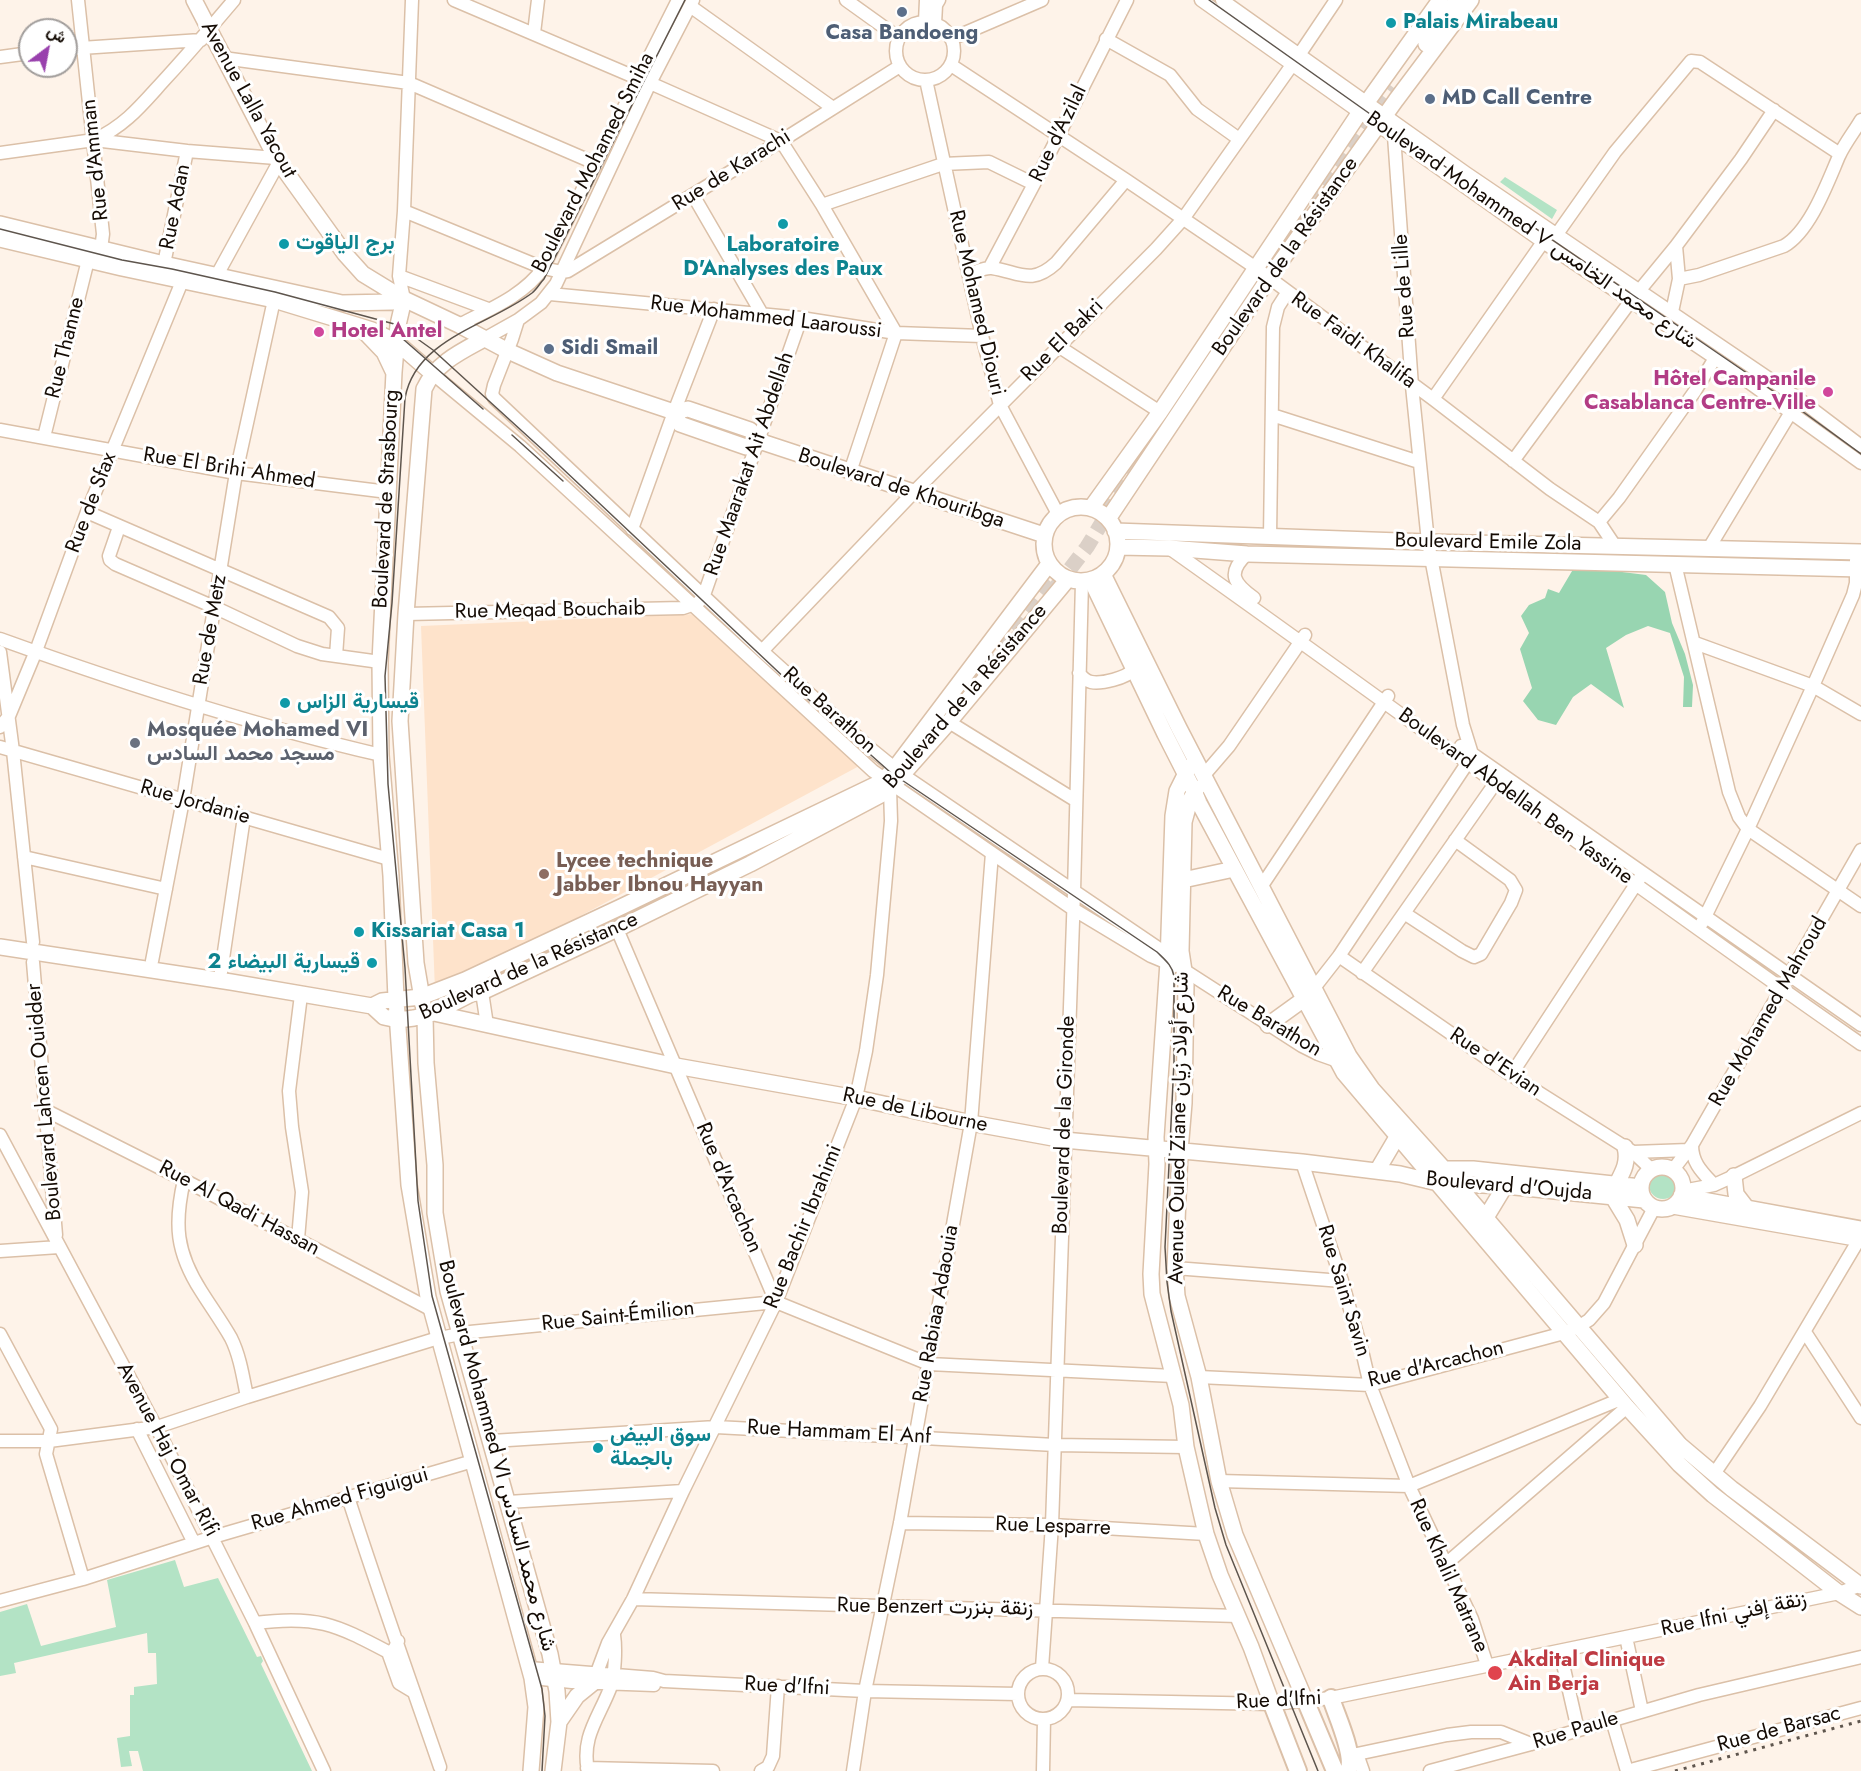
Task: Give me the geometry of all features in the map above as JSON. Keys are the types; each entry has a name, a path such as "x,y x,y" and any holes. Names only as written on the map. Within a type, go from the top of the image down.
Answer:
{"highway":[{"path":"1331,1698 1353,1754 1348,1771"},
{"name":"Avenue Ouled Ziane شارع أولاد زيان","path":"1306,1702 1335,1771"},
{"path":"1272,1704 1298,1771"}],"main road":[{"name":"Avenue Lalla Yacout","path":"194,0 205,35 223,57 278,160 354,265 363,274 404,299"},
{"name":"Boulevard de la Résistance","path":"1091,508 1160,412 1363,107 1440,0"},
{"path":"1457,0 1397,90 1464,0"},
{"name":"Boulevard de la Résistance","path":"1112,525 1269,278 1471,0"},
{"path":"0,224 164,264 342,303 392,302 404,299"},
{"path":"0,239 274,300 356,325 396,342 433,374"},
{"name":"Boulevard de Khouribga","path":"404,299 557,373 674,412 680,424 746,447 759,441 1044,535"},
{"name":"Boulevard de Strasbourg","path":"396,999 381,755 380,662 394,372 396,342 404,299"},
{"path":"356,325 384,352 394,372"},
{"name":"Boulevard de Strasbourg","path":"421,997 416,963 400,721 424,389 441,365 484,339"},
{"path":"1086,579 1114,561 1118,548 1112,525 1091,508 1076,507 1058,514 1049,523 1044,535 1044,552 1049,564 1056,572 1086,579 1204,775 1261,887 1309,994 1335,1060 1396,1137 1426,1170"},
{"name":"Boulevard Emile Zola","path":"1112,525 1270,537 1858,552"},
{"name":"Boulevard Emile Zola","path":"1118,548 1169,548 1247,554 1859,568"},
{"name":"Boulevard de la Résistance","path":"0,937 152,961 301,994 372,1006 384,1017 398,1020 429,1015 623,906 893,779 1049,564"},
{"name":"Boulevard de la Résistance","path":"372,1006 382,1001 473,989 617,929 864,805 949,722 1086,579"},
{"path":"1086,579 1234,869 1309,994 1372,1089 1441,1176 1571,1330 1680,1445 1714,1474 1861,1586"},
{"name":"Avenue Ouled Ziane شارع أولاد زيان","path":"1195,758 1177,791 1173,816 1156,1137 1157,1164 1151,1284 1181,1405 1186,1446 1206,1534 1272,1704"},
{"name":"Avenue Ouled Ziane شارع أولاد زيان","path":"1204,775 1194,791 1184,822 1181,951 1186,984 1184,1103 1175,1268 1180,1310 1199,1377 1219,1481 1235,1535 1306,1702"},
{"path":"473,989 485,976 844,808"},
{"path":"1183,880 1234,869"},
{"path":"0,947 226,977"},
{"name":"Boulevard de la Résistance","path":"0,957 225,989 226,977"},
{"path":"1268,1025 1309,994"},
{"name":"Boulevard Mohammed VI شارع محمد السادس","path":"421,997 429,1015 426,1063 436,1177 435,1213 448,1291 550,1654 559,1722 553,1771"},
{"name":"Boulevard Mohammed VI شارع محمد السادس","path":"396,999 409,1185 432,1310 443,1356 530,1673 536,1707 531,1771"},
{"name":"Rue de Libourne","path":"429,1015 487,1025 676,1066 856,1098 1064,1140 1302,1162 1401,1174"},
{"path":"1377,1171 1396,1137"},
{"path":"1629,1150 1615,1191 1635,1245"},
{"path":"1661,1167 1672,1171 1681,1180 1679,1198 1667,1209 1646,1198 1643,1179 1652,1170 1661,1167"},
{"name":"Boulevard d'Oujda","path":"1401,1174 1441,1176 1473,1169 1646,1198"},
{"name":"Boulevard d'Oujda","path":"1401,1174 1426,1170 1441,1176"},
{"path":"1441,1176 1456,1183 1571,1330 1624,1403 1692,1477 1839,1593 1861,1607"},
{"path":"1734,1176 1736,1194 1740,1201 1753,1212"},
{"name":"Boulevard d'Oujda","path":"1456,1183 1615,1191"},
{"path":"1485,1219 1505,1186"},
{"path":"1679,1198 1861,1236"},
{"path":"559,1722 594,1678"}],"street":[{"name":"Rue d'Amman","path":"78,0 103,234 101,249"},
{"path":"94,140 111,133 127,120 234,0"},
{"name":"Boulevard de Strasbourg","path":"404,299 399,276 404,211 412,0"},
{"path":"454,0 638,78"},
{"path":"534,33 538,0"},
{"name":"Boulevard Mohamed Smiha","path":"459,325 525,288 543,268 678,0"},
{"path":"846,0 899,38"},
{"path":"926,0 930,23"},
{"path":"930,23 939,0"},
{"path":"951,39 1042,0"},
{"name":"Rue d'Azilal","path":"990,267 1127,0"},
{"name":"Boulevard Mohammed V شارع محمد الخامس","path":"1200,0 1296,60 1382,120 1557,234 1799,399 1861,446"},
{"name":"Boulevard Mohammed V شارع محمد الخامس","path":"1222,0 1296,60"},
{"name":"Rue El Bakri","path":"762,651 914,492 1183,219 1336,0"},
{"path":"692,3 833,108"},
{"name":"Boulevard Mohamed Smiha","path":"518,320 550,294 562,273 650,83 692,3"},
{"path":"930,23 945,30 951,39 954,53 951,64 942,75 926,80 910,76 900,66 896,51 899,38 909,26 930,23"},
{"path":"78,48 205,35"},
{"path":"1106,39 1170,75 1197,109 1239,139"},
{"path":"0,57 18,55"},
{"path":"223,57 409,83 597,164"},
{"path":"1557,234 1615,152 1691,61 1700,62 1840,154"},
{"name":"Rue Faidi Khalifa","path":"951,64 1256,268 1600,524 1615,546"},
{"name":"Rue de Karachi","path":"562,273 782,141 900,66"},
{"name":"Rue Mohamed Diouri","path":"926,80 982,336 1000,405 1058,514"},
{"path":"650,83 782,141 896,333 850,472"},
{"path":"1513,461 1630,302 1676,246 1741,159 1774,110"},
{"name":"Boulevard Mohammed V شارع محمد الخامس","path":"1382,120 1394,136 1543,242 1715,358 1861,463"},
{"path":"1679,279 1710,271 1791,242 1802,230 1829,182 1840,154 1861,120"},
{"name":"Rue de Lille","path":"1394,136 1412,386 1428,542 1471,759"},
{"path":"0,153 94,140 278,160 218,275"},
{"name":"Rue Adan","path":"164,264 187,150"},
{"path":"822,205 943,164 989,162 1034,184"},
{"path":"969,274 990,267 1019,276 1042,274 1056,263 1126,180"},
{"path":"693,195 762,314"},
{"path":"404,211 543,268 562,273"},
{"path":"1433,399 1543,242"},
{"path":"1672,312 1679,279 1676,246"},
{"path":"573,247 587,260"},
{"name":"Rue Thanne","path":"44,436 88,260"},
{"path":"399,276 488,309"},
{"name":"Rue de Sfax","path":"0,727 9,716 36,651 87,512 183,279"},
{"path":"1270,537 1273,327 1278,307 1287,293"},
{"name":"Rue Mohammed Laaroussi","path":"550,294 801,318 896,333 982,336"},
{"name":"Rue de Metz","path":"152,961 183,800 236,473 274,300"},
{"path":"632,529 714,309"},
{"name":"Rue Maarakat Ait Abdellah","path":"693,606 702,600 704,595 801,318"},
{"path":"508,351 518,320"},
{"name":"Boulevard de Strasbourg","path":"484,339 518,320"},
{"path":"1058,346 1160,412"},
{"name":"Rue Barathon","path":"508,351 494,385 492,394 494,398 762,651 871,750 893,779 1074,892 1184,970 1268,1025 1310,1050 1335,1060"},
{"path":"1590,546 1600,524 1695,391 1715,358"},
{"path":"433,374 520,446 867,766 893,779 992,853 1073,909 1151,956 1167,958"},
{"path":"1709,549 1791,412"},
{"path":"1272,416 1419,462"},
{"name":"Rue El Brihi Ahmed","path":"0,430 44,436 236,473 388,492"},
{"path":"87,512 315,611 333,621 339,631 336,656"},
{"path":"119,527 109,556 112,562 297,646 336,656 380,662"},
{"name":"Boulevard Abdellah Ben Yassine","path":"1169,548 1303,638 1471,759 1644,873 1861,1025"},
{"path":"1699,930 1814,686 1853,595 1859,568 1858,552"},
{"name":"Boulevard Abdellah Ben Yassine","path":"1247,554 1234,571 1238,584 1246,593 1303,638"},
{"path":"1675,564 1729,792 1739,817 1748,829 1861,906"},
{"name":"Boulevard de la Gironde","path":"1042,1668 1052,1525 1074,892 1079,673 1086,579"},
{"name":"Rue Meqad Bouchaib","path":"406,615 693,606"},
{"path":"1204,775 1229,746 1303,638"},
{"path":"0,639 197,706 298,735 381,755"},
{"path":"1695,643 1814,686 1861,714"},
{"path":"0,652 33,942"},
{"path":"1079,673 1087,680 1096,682 1123,678 1133,670"},
{"path":"1261,887 1387,698"},
{"path":"949,722 1075,800"},
{"name":"Rue Jordanie","path":"0,747 389,859"},
{"path":"1309,994 1339,956 1471,759"},
{"name":"Boulevard Abdellah Ben Yassine","path":"1471,759 1496,782 1636,885 1861,1044"},
{"name":"Rue Bachir Ibrahimi","path":"594,1678 606,1648 633,1599 683,1491 776,1302 856,1098 866,1051 877,975 893,779"},
{"path":"1362,973 1496,782"},
{"path":"226,977 244,817"},
{"path":"1404,913 1462,951 1474,957 1481,954 1511,903 1516,890 1510,880 1455,840"},
{"name":"Rue Mohamed Mahroud","path":"1672,1171 1691,1147 1861,850"},
{"name":"Rue Rabiaa Adaouia","path":"853,1771 865,1691 900,1523 972,1123 992,853"},
{"path":"24,857 166,889"},
{"path":"1512,1076 1644,873"},
{"name":"Rue d'Arcachon","path":"617,929 776,1302"},
{"name":"Rue d'Evian","path":"1339,956 1512,1076 1629,1150 1652,1170"},
{"name":"Boulevard Lahcen Ouidder","path":"33,962 58,1245"},
{"path":"473,989 487,1025"},
{"path":"298,1239 302,1192 289,1091 301,994"},
{"name":"Rue Al Qadi Hassan","path":"45,1110 432,1310"},
{"path":"1679,1198 1734,1176 1861,1113"},
{"name":"Avenue Haj Omar Rifi","path":"0,1135 157,1427 255,1623 324,1771"},
{"path":"1629,1150 1691,1147 1695,1163 1714,1185"},
{"name":"Rue Saint Savin","path":"1302,1162 1342,1281 1364,1355 1370,1385 1409,1486"},
{"path":"184,1180 177,1220 184,1258 192,1277 231,1338 238,1356 247,1396"},
{"path":"1571,1330 1589,1320 1604,1303 1635,1245 1646,1198"},
{"path":"1714,1474 1760,1406 1861,1236"},
{"path":"0,1251 58,1245"},
{"path":"1175,1268 1342,1281"},
{"path":"776,1302 928,1364 1173,1376"},
{"name":"Rue Saint-Émilion","path":"0,1441 49,1441 157,1427 247,1396 460,1334 776,1302"},
{"name":"Rue d'Arcachon","path":"1199,1377 1370,1385 1571,1330"},
{"path":"1805,1332 1861,1418"},
{"path":"0,1334 5,1352 51,1429 46,1454 83,1579"},
{"path":"1219,1481 1409,1486 1624,1403"},
{"path":"1447,1563 1624,1403"},
{"name":"Rue Hammam El Anf","path":"492,1441 716,1427 1055,1444 1186,1446"},
{"path":"137,1429 194,1543"},
{"name":"Rue Ahmed Figuigui","path":"0,1601 83,1579 213,1537 473,1461"},
{"name":"Rue Khalil Matrane","path":"1409,1486 1472,1619 1487,1665"},
{"path":"508,1502 683,1491"},
{"path":"348,1497 440,1767"},
{"name":"Rue Lesparre","path":"900,1523 1052,1525 1206,1534"},
{"name":"Rue Ifni زنقة إفني","path":"1487,1665 1839,1593 1861,1586"},
{"name":"Rue Benzert زنقة بنزرت","path":"633,1599 1238,1616"},
{"path":"255,1623 300,1619 329,1624 346,1630 388,1652 399,1683 414,1692"},
{"name":"Rue Bachir Ibrahimi","path":"612,1679 614,1635"},
{"path":"1626,1637 1642,1711"},
{"path":"388,1652 394,1650 398,1641"},
{"path":"1560,1651 1578,1730"},
{"name":"Rue Paule","path":"1430,1771 1642,1711 1861,1657"},
{"name":"Rue d'Ifni","path":"1068,1700 1272,1704 1306,1702 1487,1665"},
{"path":"1042,1668 1060,1675 1067,1687 1068,1700 1059,1713 1044,1719 1025,1712 1017,1694 1024,1676 1042,1668"},
{"name":"Rue d'Ifni","path":"530,1673 865,1691 1017,1694"},
{"path":"612,1679 587,1741 588,1769 713,1771"},
{"path":"761,1771 768,1767 773,1756 778,1686"},
{"name":"Rue de Barsac","path":"1612,1720 1627,1771 1861,1708"},
{"path":"1043,1771 1044,1719"},
{"path":"1363,1771 1353,1754 1437,1737 1471,1732 1501,1732 1531,1744"}],"shaded area":[{"name":"Lycee technique Jabber Ibnou Hayyan","path":"697,614 861,765 456,983 435,991 421,626"}],"green space":[{"path":"1505,177 1557,210 1552,219 1500,182"},
{"path":"1575,566 1646,575 1665,592 1672,623 1685,654 1693,685 1692,707 1683,707 1684,677 1670,633 1648,626 1626,635 1606,648 1624,708 1591,684 1573,697 1556,725 1538,720 1523,701 1532,688 1520,649 1529,633 1521,616 1529,605 1545,598 1548,589 1559,593"},
{"path":"1663,1171 1673,1175 1677,1185 1673,1195 1663,1199 1653,1195 1649,1185 1653,1175"},
{"path":"175,1560 184,1587 218,1578 257,1657 261,1656 263,1661 261,1664 312,1771 143,1771 138,1751 129,1751 132,1766 121,1767 117,1738 130,1736 130,1695 134,1695 134,1687 157,1684 156,1653 148,1653 147,1633 14,1663 16,1673 0,1676 0,1612 27,1604 41,1646 116,1627 107,1580"}],"tunnel":[{"path":"1270,260 1394,88"},
{"path":"1102,512 1165,417"},
{"path":"1056,587 1087,547 1112,506"},
{"path":"968,682 1057,573"}],"tram line":[{"path":"542,1771 545,1716 542,1689 432,1296 418,1201 405,968 388,784 385,676 405,398 412,378 424,361 439,347 532,293 544,279 685,0"},
{"path":"1209,0 1421,150 1795,406 1861,454"},
{"path":"0,229 122,260 275,292 398,325 433,350 545,452 790,683 890,772 1157,952 1168,963 1174,976 1174,1062 1165,1247 1171,1311 1215,1508 1226,1545 1318,1771"},
{"path":"395,332 483,409"},
{"path":"512,435 563,481"}],"railway":[{"path":"1675,1771 1861,1721"}],"place":[{"name":"Casa Bandoeng","path":"902,12"},
{"name":"Palais Mirabeau","path":"1391,23"},
{"name":"MD Call Centre","path":"1430,99"},
{"name":"Laboratoire D'Analyses des Paux","path":"783,224"},
{"name":"برج الياقوت","path":"284,244"},
{"name":"Hotel Antel","path":"319,332"},
{"name":"Sidi Smail","path":"549,349"},
{"name":"Hôtel Campanile Casablanca Centre-Ville","path":"1828,392"},
{"name":"قيسارية الزاس","path":"285,703"},
{"name":"Mosquée Mohamed VI مسجد محمد السادس","path":"135,743"},
{"name":"Lycee technique Jabber Ibnou Hayyan","path":"544,874"},
{"name":"Kissariat Casa 1","path":"359,932"},
{"name":"قيسارية البيضاء 2","path":"372,963"},
{"name":"سوق البيض بالجملة","path":"598,1448"},
{"name":"Akdital Clinique Ain Berja","path":"1495,1673"}]}
